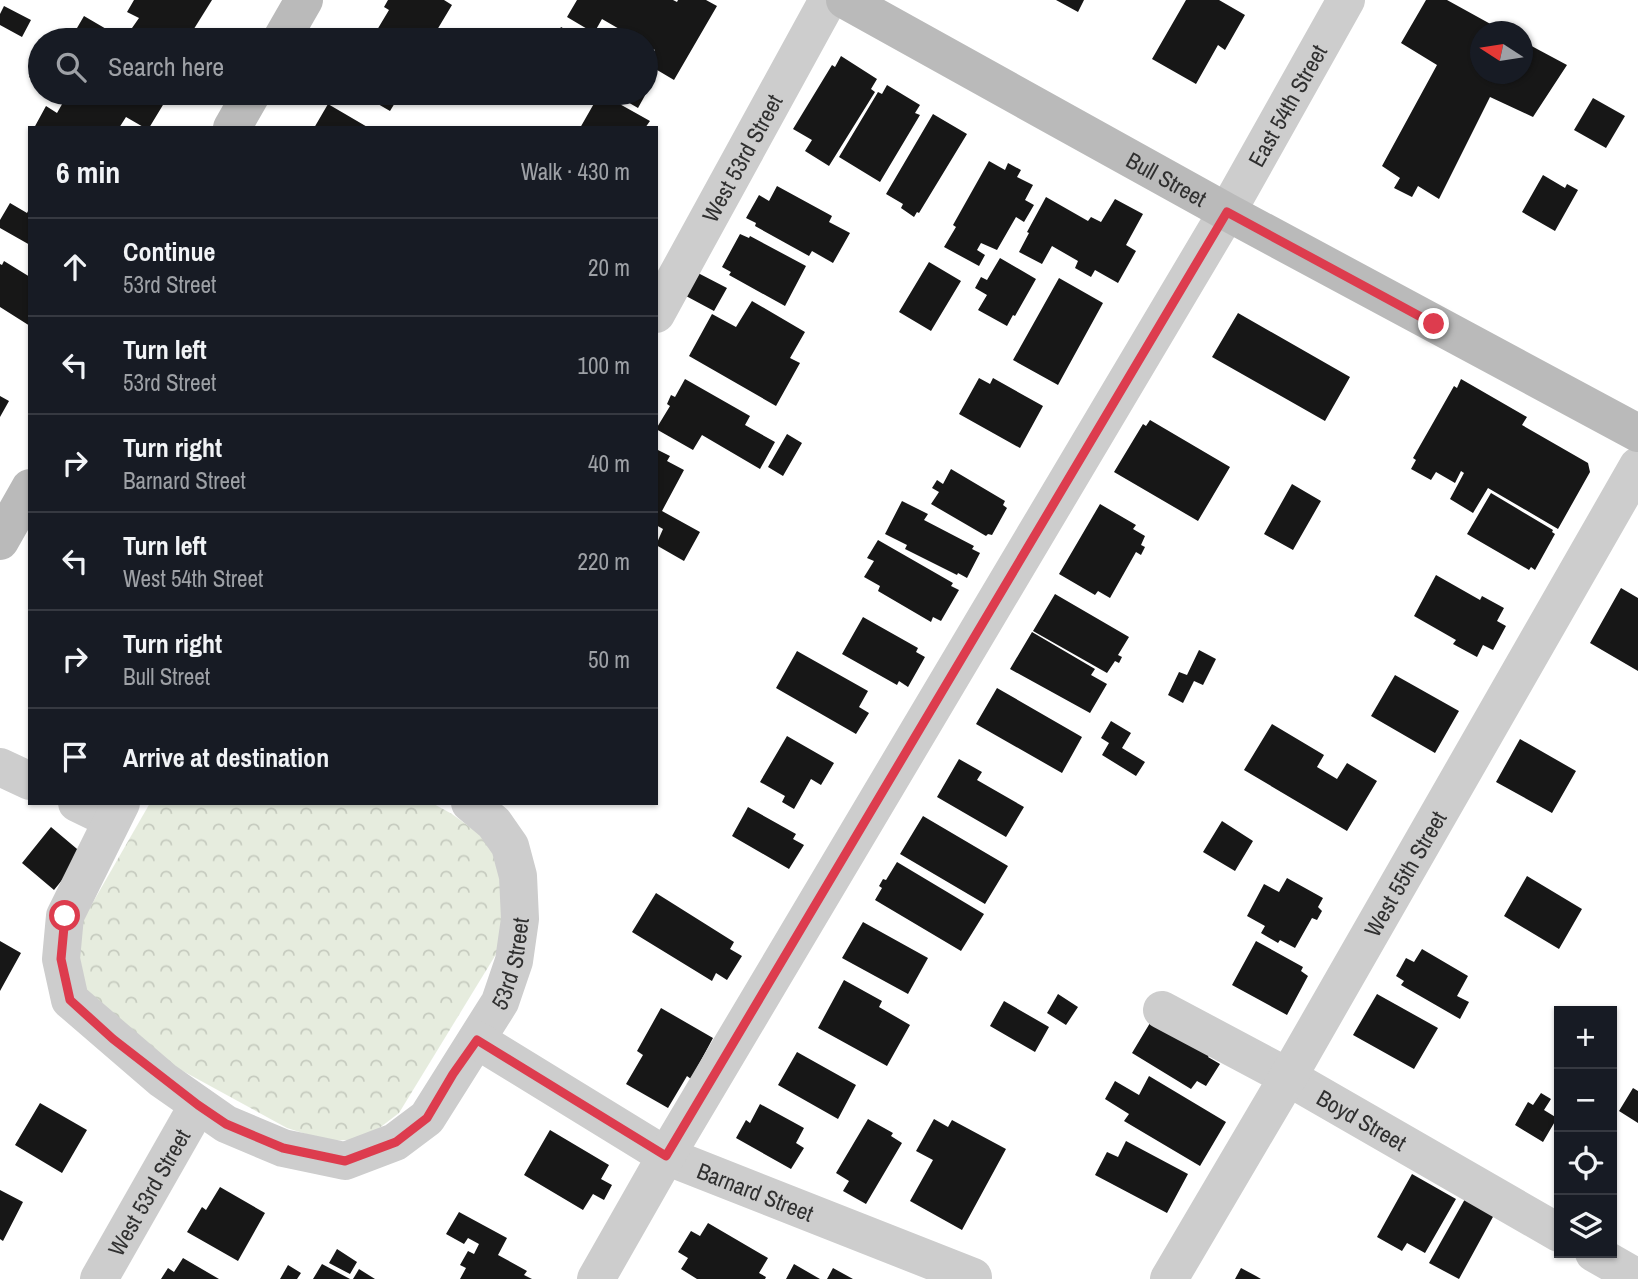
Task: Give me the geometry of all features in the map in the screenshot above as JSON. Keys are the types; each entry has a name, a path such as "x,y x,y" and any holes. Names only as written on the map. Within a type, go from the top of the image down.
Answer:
{"street":[{"path":"288,28 304,0"},
{"name":"West 53rd Street","path":"658,310 828,0"},
{"name":"Bull Street","path":"845,0 1227,212 1638,433"},
{"name":"East 54th Street","path":"596,1279 666,1156 1227,212 1346,0"},
{"path":"233,126 245,105"},
{"name":"West 55th Street","path":"1169,1279 1288,1077 1638,466"},
{"path":"2,532 28,491"},
{"path":"0,767 28,780"},
{"path":"87,805 117,811"},
{"name":"53rd Street","path":"117,811 65,916 61,959 70,1000 113,1039 226,1124 283,1148 345,1161 396,1142 427,1118 477,1040 503,992 514,961 520,919 519,876 510,846 495,823 472,805"},
{"name":"Boyd Street","path":"1162,1010 1288,1077 1554,1230"},
{"name":"Barnard Street","path":"477,1040 666,1156 973,1277"},
{"name":"West 53rd Street","path":"99,1279 198,1105"},
{"path":"1603,1258 1638,1278"}],"green space":[{"path":"149,805 436,805 499,848 510,893 498,951 399,1113 365,1139 328,1141 287,1128 170,1064 84,993 76,960 81,923"}],"building":[{"path":"134,0 212,0 194,28 132,28 139,18 127,12"},
{"path":"388,0 444,0 452,5 438,28 378,28 389,10 384,7"},
{"path":"577,0 706,0 717,6 674,80 658,71 658,28 618,28 602,19 597,28 586,28 567,17"},
{"path":"1056,0 1084,0 1078,12"},
{"path":"1186,0 1219,0 1245,15 1225,50 1218,45 1196,84 1152,59"},
{"path":"1426,0 1447,0 1485,21 1470,21 1470,84 1533,84 1533,47 1567,65 1533,117 1490,97 1439,199 1418,186 1412,197 1394,188 1400,178 1382,166 1437,65 1401,43"},
{"path":"4,6 31,20 22,37 0,25 0,14"},
{"path":"84,16 104,28 77,28"},
{"path":"841,56 877,79 871,89 875,92 829,166 805,151 812,140 793,129 832,65 835,67"},
{"path":"887,85 920,105 915,113 920,115 880,182 839,157 878,92 882,94"},
{"path":"1593,98 1625,116 1606,148 1574,130"},
{"path":"62,105 163,105 150,126 142,126 126,117 120,126 35,126 46,106 57,113"},
{"path":"330,105 366,126 315,126"},
{"path":"380,105 394,105 390,111"},
{"path":"593,105 621,105 650,121 646,126 581,126"},
{"path":"933,114 967,134 914,217 901,208 903,204 886,194"},
{"path":"989,161 1005,170 1008,163 1021,170 1017,177 1033,185 1025,200 1034,205 1024,222 1016,217 997,250 981,243 977,250 985,255 979,266 944,247 956,227 953,225"},
{"path":"1543,175 1565,188 1567,184 1578,190 1555,231 1522,212"},
{"path":"777,186 832,216 829,222 850,233 833,263 812,251 809,256 755,226 756,223 746,218 759,195 769,201"},
{"path":"1046,197 1088,221 1091,217 1101,222 1115,199 1143,214 1126,245 1136,251 1118,283 1095,270 1091,277 1075,268 1078,261 1052,246 1042,264 1019,252"},
{"path":"10,203 27,213 28,211 28,244 0,228 0,220"},
{"path":"740,234 749,238 750,236 806,266 785,306 729,275 731,272 722,267"},
{"path":"1000,258 1036,279 1007,326 978,310 987,295 975,288 981,277 987,280"},
{"path":"4,261 28,276 28,325 0,307 0,264"},
{"path":"929,262 961,281 931,331 899,312"},
{"path":"698,273 727,288 714,311 686,296"},
{"path":"1059,278 1103,303 1058,385 1013,360"},
{"path":"752,301 805,332 790,358 800,363 776,406 689,356 712,314 736,327"},
{"path":"1238,313 1350,377 1325,421 1212,357"},
{"path":"979,378 990,384 993,378 1043,406 1020,448 959,414"},
{"path":"685,379 750,416 745,425 775,442 760,469 702,435 693,450 658,430 670,406 667,404 671,395 675,397"},
{"path":"1461,379 1527,417 1522,425 1588,463 1590,472 1558,529 1488,488 1473,513 1450,499 1464,473 1461,471 1455,483 1436,472 1431,480 1411,469 1416,460 1413,458 1454,386 1457,388"},
{"path":"0,396 9,401 0,417"},
{"path":"1150,420 1230,467 1198,521 1114,472 1143,424 1146,426"},
{"path":"787,434 802,443 783,476 768,467"},
{"path":"658,450 670,456 667,461 684,470 662,511 700,532 684,561 658,546 663,529 658,526"},
{"path":"951,469 1005,501 1003,505 1007,508 992,535 986,536 931,504 939,492 932,488 937,480 943,484"},
{"path":"1292,484 1321,501 1293,550 1264,534"},
{"path":"1491,493 1553,530 1555,534 1535,570 1531,567 1529,570 1467,534"},
{"path":"902,501 928,514 924,520 974,546 972,549 980,553 967,578 905,549 907,545 885,534"},
{"path":"1100,504 1136,525 1133,529 1145,536 1141,545 1145,547 1141,555 1136,552 1110,598 1098,591 1095,595 1059,574"},
{"path":"878,540 953,583 951,586 959,590 941,621 933,617 931,622 878,591 880,586 864,577 874,561 867,558"},
{"path":"1436,575 1480,600 1482,596 1504,608 1497,621 1506,626 1493,650 1483,645 1477,657 1453,644 1456,640 1414,616"},
{"path":"1621,588 1638,598 1638,671 1590,643"},
{"path":"1055,594 1129,637 1118,655 1122,657 1119,663 1115,661 1107,673 1033,631"},
{"path":"863,617 918,648 916,652 925,657 908,687 899,681 897,685 842,654"},
{"path":"1032,632 1095,669 1091,675 1107,684 1090,713 1010,669"},
{"path":"1199,650 1216,659 1203,685 1194,681 1183,703 1168,695 1179,672 1187,675"},
{"path":"797,651 868,691 859,707 869,713 856,734 776,688"},
{"path":"1395,675 1459,711 1435,753 1371,716"},
{"path":"997,688 1082,737 1062,773 976,724"},
{"path":"1111,721 1131,733 1122,748 1145,762 1136,776 1102,755 1109,743 1101,738"},
{"path":"1272,724 1324,755 1317,767 1337,779 1347,763 1377,781 1347,831 1244,770"},
{"path":"787,736 834,763 821,785 811,779 794,809 782,802 785,796 760,782"},
{"path":"1520,739 1576,771 1552,813 1496,782"},
{"path":"959,759 982,772 977,780 1024,807 1006,837 937,797"},
{"path":"748,807 796,834 793,839 804,845 789,869 732,836"},
{"path":"923,816 1008,866 985,904 900,854"},
{"path":"1222,821 1253,841 1235,871 1203,852"},
{"path":"51,827 83,854 54,890 22,863"},
{"path":"897,862 984,914 961,951 875,900 882,888 879,886 883,879 886,880"},
{"path":"1527,876 1582,909 1559,949 1504,916"},
{"path":"1287,878 1323,898 1318,907 1322,911 1317,920 1312,918 1295,948 1280,940 1278,943 1261,933 1265,926 1247,916 1264,884 1279,892"},
{"path":"656,893 734,942 730,949 742,956 727,980 716,973 712,981 632,932"},
{"path":"863,922 928,958 908,994 842,958"},
{"path":"0,941 21,953 0,991"},
{"path":"1256,941 1303,967 1301,971 1308,976 1287,1015 1232,985"},
{"path":"1422,949 1468,976 1457,996 1469,1002 1460,1019 1401,985 1404,981 1396,976 1406,958 1414,962"},
{"path":"844,980 882,1001 879,1007 910,1025 887,1066 818,1028"},
{"path":"1058,994 1078,1007 1066,1025 1047,1013"},
{"path":"1377,994 1438,1028 1414,1069 1353,1035"},
{"path":"1004,1001 1049,1027 1035,1052 990,1026"},
{"path":"661,1008 713,1038 691,1079 687,1076 668,1108 626,1084 643,1055 637,1051"},
{"path":"1156,1013 1214,1048 1208,1057 1220,1064 1206,1086 1197,1081 1191,1089 1132,1053"},
{"path":"797,1052 856,1085 838,1119 778,1085"},
{"path":"1149,1076 1226,1122 1200,1166 1124,1121 1129,1114 1105,1099 1115,1081 1139,1095"},
{"path":"1633,1088 1638,1091 1638,1123 1619,1111"},
{"path":"1541,1093 1551,1099 1544,1110 1554,1116 1554,1123 1543,1142 1515,1125 1528,1102 1533,1105"},
{"path":"40,1103 87,1130 62,1173 15,1145"},
{"path":"760,1104 804,1128 796,1143 804,1148 791,1169 736,1138 746,1120 750,1123"},
{"path":"868,1119 893,1133 891,1136 902,1143 866,1204 843,1191 849,1181 836,1173"},
{"path":"934,1119 948,1127 952,1120 1006,1149 962,1230 910,1201 933,1160 916,1151"},
{"path":"550,1130 609,1165 601,1179 612,1185 604,1200 593,1194 583,1210 524,1175"},
{"path":"1126,1141 1188,1174 1167,1213 1095,1175 1107,1152 1118,1157"},
{"path":"1412,1174 1456,1199 1425,1253 1407,1243 1402,1251 1377,1237"},
{"path":"220,1187 265,1213 238,1261 187,1232 202,1207 206,1210"},
{"path":"0,1190 23,1202 3,1241 0,1239"},
{"path":"1465,1199 1494,1215 1459,1279 1429,1263"},
{"path":"459,1212 507,1238 498,1255 527,1271 524,1275 532,1279 460,1279 466,1268 460,1265 468,1251 474,1254 479,1244 468,1238 464,1244 446,1234"},
{"path":"708,1223 768,1258 759,1273 766,1277 765,1279 697,1279 681,1269 688,1258 678,1252 691,1231 700,1236"},
{"path":"337,1249 357,1262 350,1274 329,1263"},
{"path":"183,1258 219,1279 161,1279 168,1268 174,1272"},
{"path":"322,1264 350,1279 313,1279"},
{"path":"794,1264 820,1279 786,1279"},
{"path":"288,1265 301,1273 297,1279 280,1279"},
{"path":"833,1268 853,1279 827,1279"},
{"path":"1241,1268 1256,1276 1261,1279 1235,1279"},
{"path":"359,1269 375,1279 353,1279"}],"route":[{"path":"65,916 61,959 70,1000 113,1039 198,1105 226,1124 283,1148 345,1161 396,1142 427,1118 477,1040 666,1156 1227,212 1434,324"}]}
